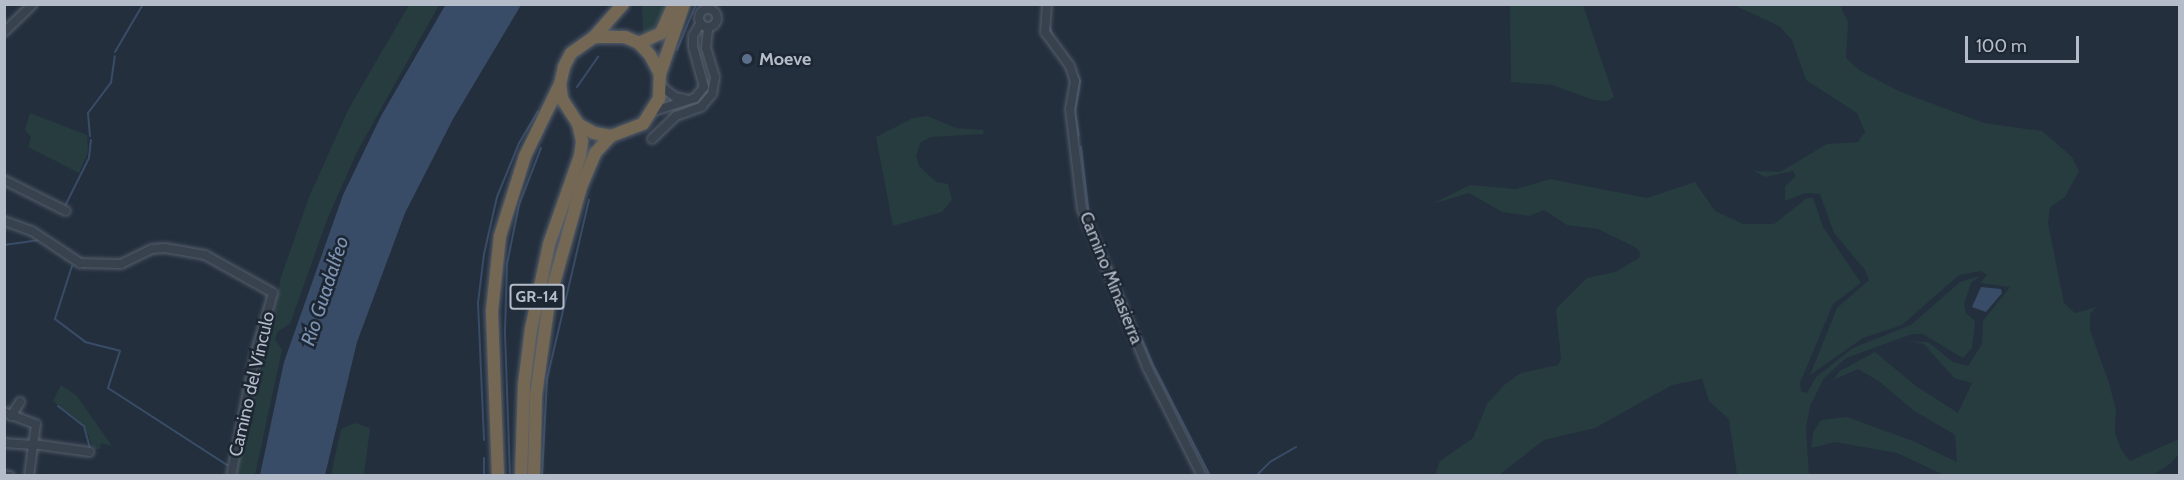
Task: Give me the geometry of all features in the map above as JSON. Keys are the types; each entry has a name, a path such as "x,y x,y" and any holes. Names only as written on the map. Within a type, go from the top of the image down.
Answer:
{"highway":[{"path":"498,476 495,269 509,199 560,84 571,53 594,37 626,4"},
{"path":"625,37 621,20 626,4"},
{"path":"639,44 660,33 674,4"},
{"path":"560,84 569,114 578,124 611,136 643,124 654,111 660,80 684,4"},
{"path":"594,37 625,37 639,44 650,55 660,80"},
{"path":"541,125 551,115 569,114"},
{"name":"GR-14","path":"522,476 524,397 531,329 549,244 580,156 582,141 578,124"},
{"name":"GR-14","path":"534,476 539,357 553,280 581,187 596,152 611,136"}],"street":[{"path":"4,32 33,4"},
{"name":"Camino Minasierra","path":"1047,4 1045,32 1070,66 1076,81 1070,109 1082,209 1147,367 1203,476"},
{"path":"652,139 676,116 701,107 712,94 716,77 706,48 704,26 699,15 705,7 713,10 717,18 704,26 693,36 693,47 704,87 689,100 654,111"},
{"path":"660,80 675,97 689,100"},
{"path":"4,180 66,210"},
{"name":"Camino del Vínculo","path":"4,221 32,231 46,244 80,263 121,264 152,249 205,255 273,294 256,351 231,476"},
{"path":"20,402 8,414 36,424 29,476"},
{"path":"4,443 89,452"},
{"path":"4,475 9,476"}],"green space":[{"path":"409,5 439,5 358,150 328,217 290,324 278,331 275,339 282,350 255,475 235,476 260,344 265,330 270,330 281,277 309,197 349,108"},
{"path":"642,5 667,5 650,34 643,33"},
{"path":"1510,5 1583,5 1614,97 1607,101 1594,100 1552,85 1511,82"},
{"path":"1734,5 1840,5 1848,22 1846,58 1860,71 1901,92 1984,123 2042,131 2072,157 2079,171 2065,197 2050,207 2048,223 2064,303 2075,313 2096,307 2090,314 2090,330 2109,383 2116,410 2115,433 2122,451 2130,461 2179,439 2179,454 2171,463 2153,475 1946,476 1897,453 1835,442 1811,448 1813,432 1821,420 1847,417 1913,441 1957,462 1955,435 1913,410 1880,382 1858,369 1833,380 1840,371 1875,352 1916,386 1958,413 1972,383 1954,378 1924,344 1908,341 1928,342 1953,362 1968,366 1982,344 1983,321 2010,287 1980,283 1987,275 1981,271 1959,275 1902,325 1863,338 1810,375 1837,308 1869,280 1865,270 1834,233 1820,194 1805,193 1785,201 1785,186 1796,176 1793,171 1765,177 1754,171 1780,172 1827,144 1858,142 1865,132 1857,113 1806,80 1792,40 1779,26"},
{"path":"30,113 87,135 88,152 79,173 28,147 31,137 25,130"},
{"path":"927,116 956,128 984,130 983,134 931,137 921,142 916,155 919,166 936,182 948,184 952,200 942,212 893,226 876,137 913,118"},
{"path":"1550,179 1647,198 1695,182 1715,211 1743,224 1774,224 1807,198 1813,198 1823,227 1861,283 1833,304 1800,383 1801,391 1807,393 1816,377 1853,348 1911,325 1960,282 1980,276 1971,283 1964,304 1966,313 1975,321 1972,348 1963,358 1923,334 1912,334 1846,358 1824,378 1810,406 1806,428 1809,475 1737,475 1729,419 1709,401 1702,379 1672,385 1595,428 1544,440 1499,475 1435,475 1440,461 1473,438 1487,404 1504,385 1521,373 1558,365 1561,359 1556,309 1587,278 1615,272 1639,258 1640,252 1635,247 1598,229 1567,225 1544,210 1529,216 1502,212 1469,193 1432,204 1470,185 1516,189"},
{"path":"61,385 77,396 112,446 101,443 100,449 93,449 85,426 53,401"},
{"path":"355,423 370,428 364,475 331,475 341,429"}],"water":[{"name":"Río Guadalfeo","path":"446,4 521,5 453,119 405,213 357,342 325,475 260,475 284,362 343,195 381,116"},
{"path":"1981,287 2001,289 2002,293 1986,312 1972,307"}],"waterway":[{"path":"115,52 143,4"},
{"path":"677,50 696,4"},
{"path":"1049,25 1053,37"},
{"path":"1067,55 1080,81 1075,112 1079,136"},
{"path":"90,136 88,113 111,83 115,56"},
{"path":"577,87 598,57"},
{"path":"484,440 478,303 484,254 497,197 519,143 538,111"},
{"path":"66,204 89,158 91,140"},
{"path":"1081,147 1089,216"},
{"path":"510,476 505,331 507,264 519,205 541,148"},
{"path":"542,476 547,379 589,200"},
{"path":"1097,235 1152,363 1210,476"},
{"path":"4,245 38,240"},
{"path":"72,266 55,319 85,342 120,351 108,388 227,465"},
{"path":"58,406 84,426 90,448"},
{"path":"1256,476 1270,462 1296,447"},
{"path":"484,458 484,476"}],"place":[{"name":"Moeve","path":"747,59"}]}
